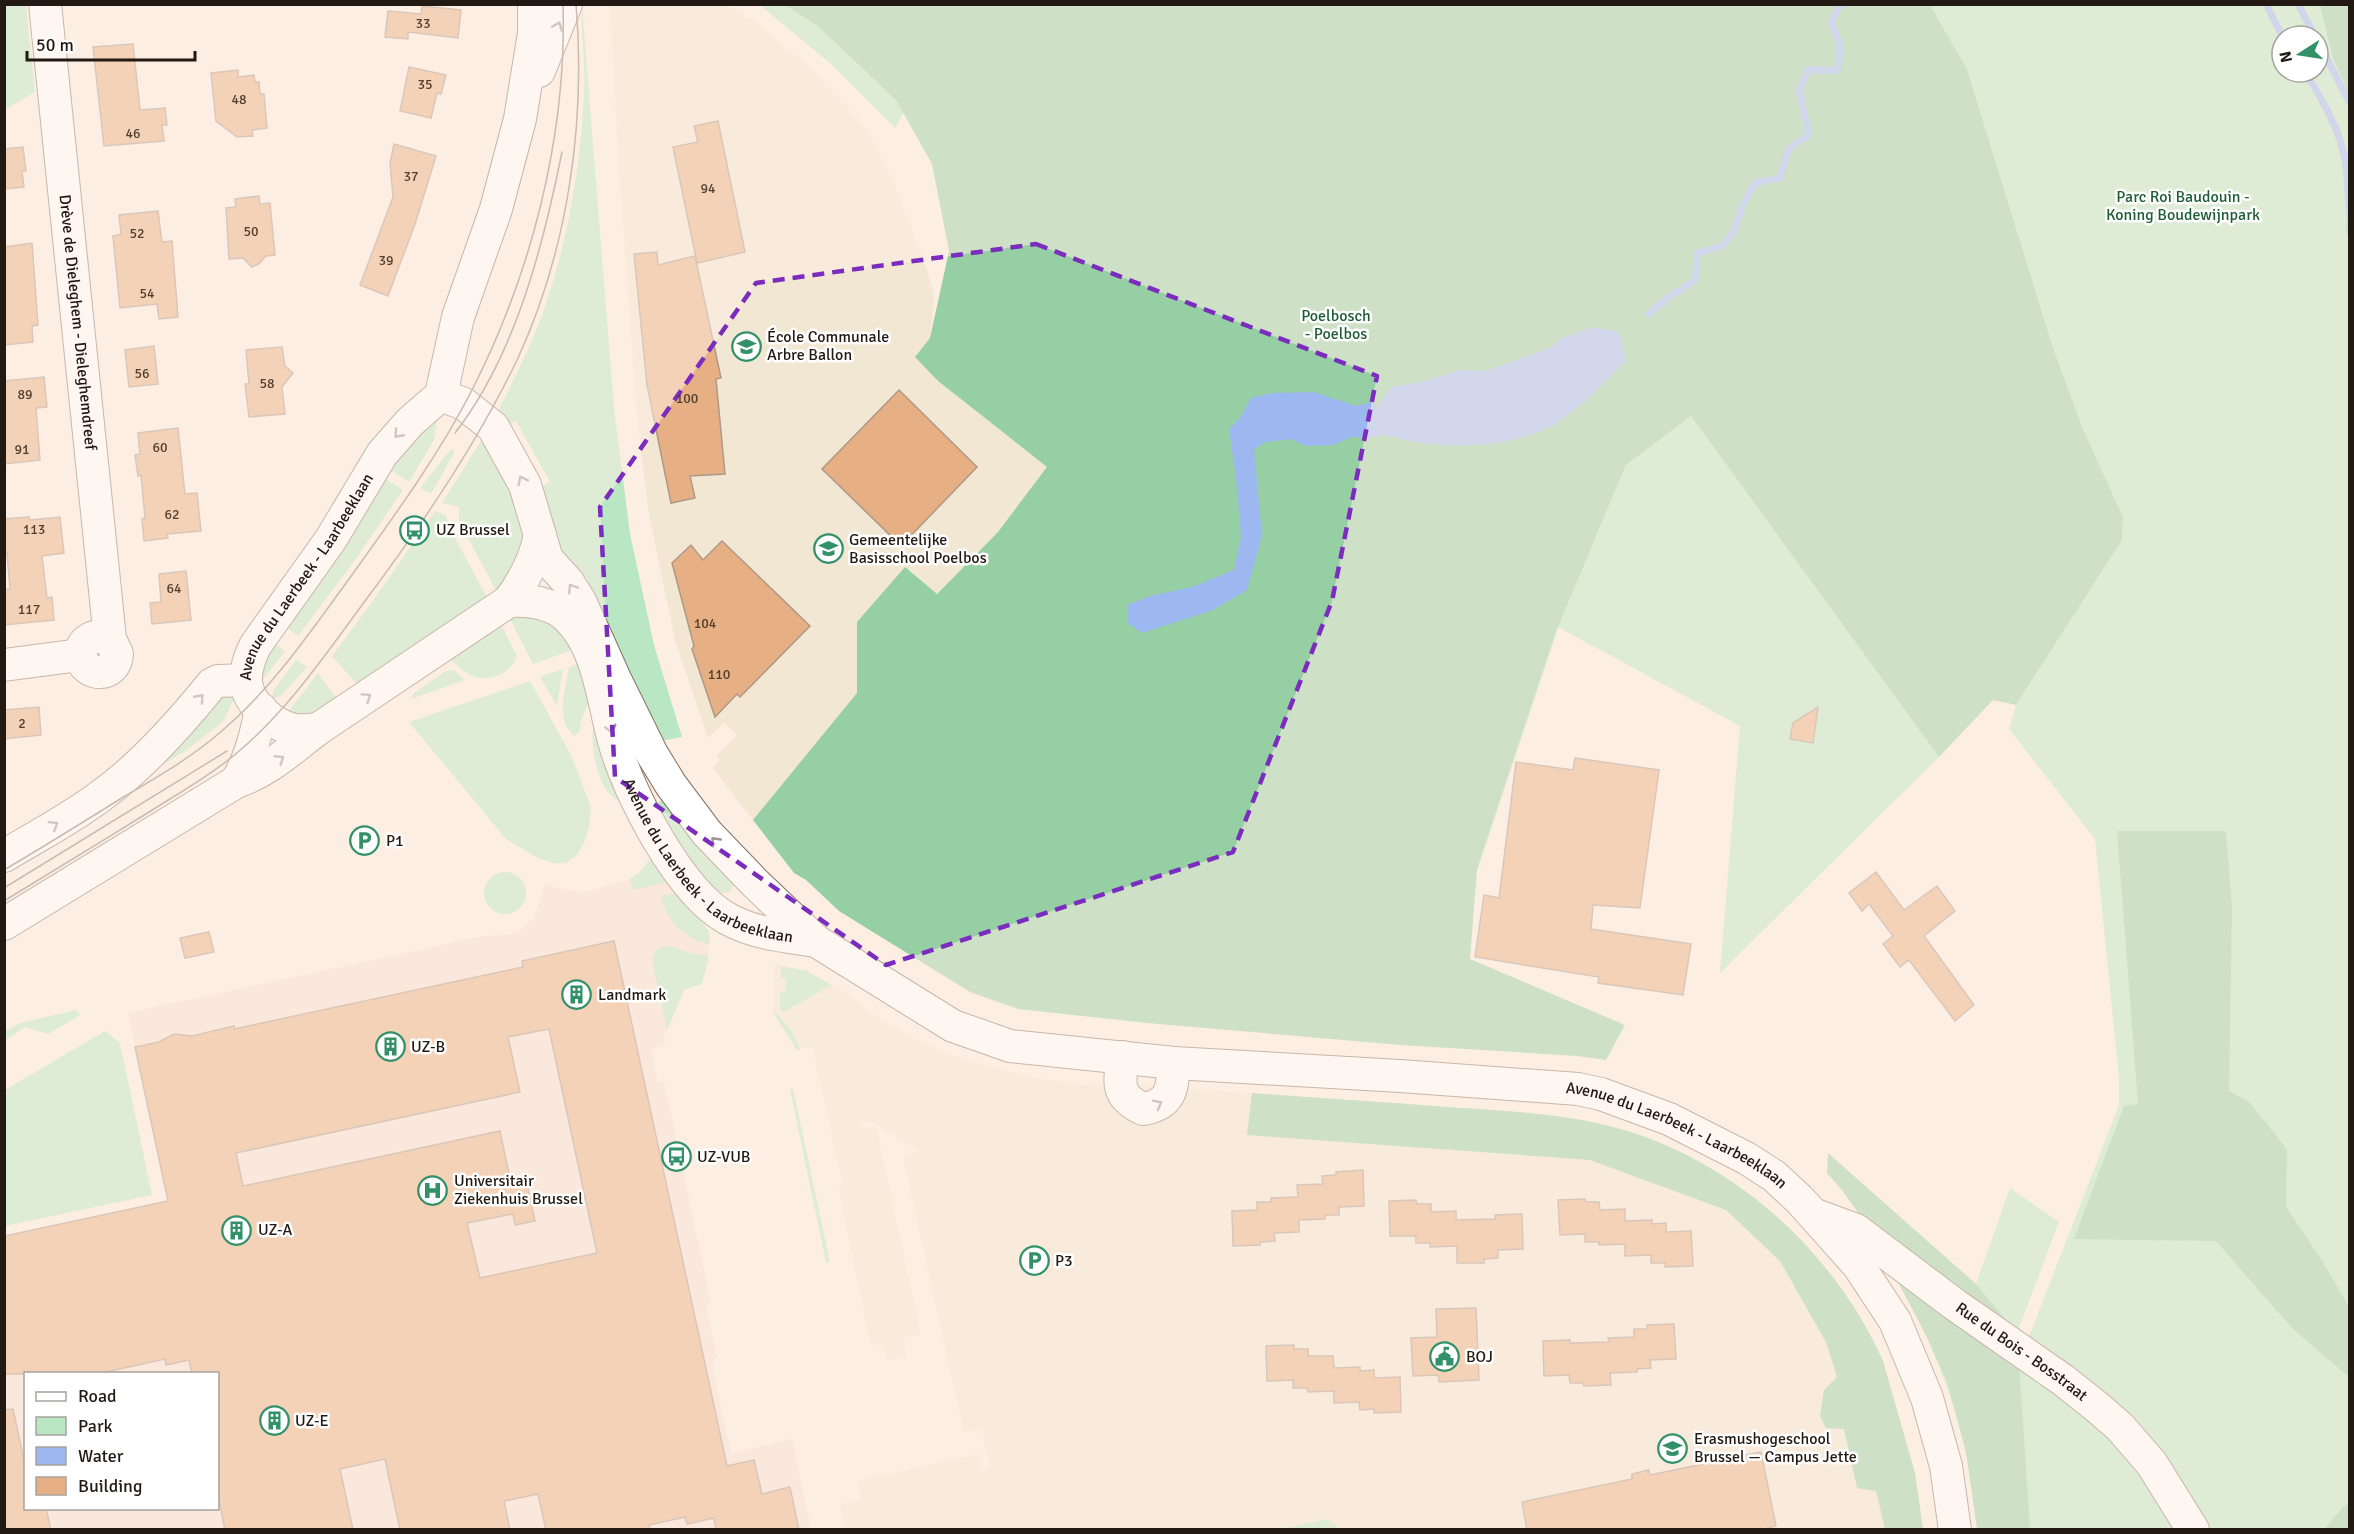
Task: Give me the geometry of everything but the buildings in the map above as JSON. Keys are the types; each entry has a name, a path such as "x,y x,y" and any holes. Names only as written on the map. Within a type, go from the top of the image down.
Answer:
{"street":[{"name":"Drève de Dieleghem - Dieleghemdreef","path":"4,665 80,655 87,640 99,636 110,639 45,4"},
{"path":"441,395 458,317 496,209 520,119 534,33 534,4"},
{"path":"520,119 566,4"},
{"name":"Avenue du Laerbeek - Laarbeeklaan","path":"318,729 292,729 272,718 255,703 246,680 250,657 255,646 331,539 374,466 396,436 441,395 464,404 493,427 525,485 547,559 568,582 580,601 635,722 671,785 707,833 816,941 953,1026 1010,1046 1174,1063 1578,1089 1601,1094 1669,1119 1746,1158 1774,1176 1814,1215 1858,1264 1895,1321 1931,1410 1946,1466 1955,1530"},
{"path":"4,924 236,782 260,772 289,753 318,729 508,601 527,574 540,535"},
{"name":"Avenue du Laerbeek - Laarbeeklaan","path":"508,601 531,601 553,608 569,618 581,635 602,685 614,739 626,776 665,850 707,902 726,918 754,930 816,941"},
{"path":"4,856 100,796 121,780 169,732 212,684 218,681 246,680"},
{"path":"236,782 245,768 261,709"},
{"path":"1123,1057 1121,1089 1126,1098 1143,1110 1160,1105 1168,1098 1173,1083 1174,1063"},
{"name":"Rue du Bois - Bosstraat","path":"1814,1215 1856,1230 2097,1407 2120,1427 2152,1464 2193,1530"}],"highlighted area":[{"path":"1036,244 1377,376 1332,601 1233,852 886,965 615,777 600,507 756,283"}],"shaded area":[{"path":"610,5 725,5 753,20 806,64 868,130 898,193 928,273 934,297 930,338 915,357 938,381 1047,467 998,532 936,594 857,622 858,693 753,820 713,768 720,760 717,756 737,735 724,723 708,738 675,640 649,514 637,419 619,172"},
{"name":"Universitair Ziekenhuis Brussel","path":"655,853 678,893 709,931 710,944 702,984 684,990 664,1037 665,1045 651,1049 658,1082 664,1082 711,1303 706,1305 717,1357 712,1365 731,1453 792,1439 811,1529 5,1529 4,1237 180,1198 176,1178 163,1181 128,1013 484,936 509,934 522,929 534,918 545,884 566,890 586,892 627,880 638,874"},
{"path":"774,964 807,971 848,994 881,1020 923,1043 960,1058 1030,1077 1088,1085 1165,1087 1504,1111 1583,1120 1655,1141 1710,1168 1759,1201 1801,1239 1846,1296 1870,1335 1883,1361 1915,1473 1923,1529 846,1529 840,1504 861,1499 858,1481 978,1454 982,1472 989,1464 982,1431 980,1429 964,1433 903,1157 919,1151 870,1121 862,1124 859,1130 876,1126 921,1334 903,1338 907,1357 887,1361 883,1344 871,1346 838,1188 843,1186 812,1046 796,1050 789,1034 774,1016"}],"green space":[{"path":"5,4 26,5 35,92 5,110"},
{"path":"582,5 614,409 630,534 654,645 682,737 661,741 586,577 575,564 559,552 536,489 550,482 516,421 510,424 495,418 544,310 560,256 572,202 580,147 584,80"},
{"path":"760,5 960,5 895,128 831,64"},
{"name":"Poelbosch - Poelbos","path":"786,5 1930,5 1967,69 2053,348 2083,429 2123,517 2122,540 2016,705 1993,700 1939,757 1691,416 1626,465 1558,627 1477,870 1470,959 1625,1025 1606,1060 1147,1023 1018,1009 970,992 839,911 806,880 794,873 753,820 857,693 857,622 905,567 937,594 998,532 1047,467 938,381 915,357 930,338 949,251 932,164 896,100 819,27"},
{"name":"Parc Roi Baudouin - Koning Boudewijnpark","path":"1930,5 2349,5 2349,1529 1977,1529 1969,1470 1956,1414 1937,1360 1911,1306 2025,1347 2119,1105 2119,1079 2095,839 2009,729 2016,705 2122,540 2123,517 2083,429 2053,348 1967,69"},
{"path":"2320,5 2349,5 2349,93 2333,58 2330,46 2330,24 2325,24"},
{"path":"438,413 434,440 409,482 384,466"},
{"path":"1691,416 1939,757 1720,973 1740,726 1558,627 1626,465"},
{"path":"486,433 500,455 527,543 498,594 459,521 459,507 442,503"},
{"path":"451,449 454,449 454,453 431,494 420,488"},
{"path":"378,474 403,490 355,560 298,636 282,623"},
{"path":"435,511 446,515 449,527 489,601 363,691 332,656"},
{"path":"513,612 559,623 578,648 533,664 507,613"},
{"path":"497,617 517,656 510,668 498,676 477,678 463,670 444,653"},
{"path":"270,639 285,651 258,686"},
{"path":"296,660 307,667 280,697 273,698 273,691"},
{"path":"584,662 589,702 579,732 575,736 565,722 564,694 569,667"},
{"path":"563,669 557,706 540,677"},
{"path":"451,670 465,680 411,699 413,694 444,672"},
{"path":"318,673 332,693 344,704 325,715 286,715"},
{"path":"530,681 571,755 591,807 584,843 576,856 565,863 553,863 538,858 507,840 409,722"},
{"path":"214,690 236,695 224,720 185,751 109,798"},
{"path":"595,718 622,802 606,789 596,766 593,739"},
{"path":"669,794 736,883 729,892 718,894 711,892 650,809"},
{"path":"2117,831 2226,831 2232,907 2229,1091 2249,1102 2287,1149 2286,1207 2321,1259 2349,1307 2349,1377 2292,1328 2216,1241 2074,1239 2124,1106 2138,1104"},
{"path":"655,853 670,882 633,890 630,878 638,874"},
{"path":"505,872 520,878 526,893 520,908 505,914 490,908 484,893 490,878"},
{"path":"678,893 709,931 710,944 692,938 672,921 661,896"},
{"path":"666,945 709,956 702,984 684,990 667,1030 652,960 656,950"},
{"path":"781,966 807,971 831,985 784,1012 780,1009 780,992 786,992 786,978 781,978"},
{"path":"76,1010 79,1016 48,1034 25,1027 5,1040 5,1031 20,1023"},
{"path":"774,1011 791,1030 800,1049 796,1050"},
{"path":"105,1031 120,1043 152,1195 5,1226 5,1090"},
{"path":"790,1089 793,1089 830,1262 826,1263"},
{"path":"1252,1093 1515,1112 1582,1120 1631,1132 1677,1150 1721,1174 1762,1204 1799,1238 1832,1276 1860,1317 1883,1361 1915,1473 1923,1529 1885,1529 1876,1491 1857,1488 1844,1429 1826,1428 1820,1416 1824,1390 1837,1377 1826,1342 1780,1261 1726,1210 1590,1160 1247,1135"},
{"path":"1828,1153 1976,1284 2017,1333 2030,1529 1977,1529 1966,1451 1947,1382 1926,1335 1872,1233 1842,1190 1827,1173"},
{"path":"2010,1188 2059,1222 2017,1333 1976,1284"},
{"path":"2349,1501 2349,1529 2324,1529"},
{"path":"1327,1519 1338,1529 1282,1529"}],"water":[{"path":"1593,327 1619,332 1626,361 1595,392 1561,420 1521,438 1498,443 1449,445 1402,440 1382,434 1377,437 1352,437 1333,445 1306,446 1291,439 1266,442 1254,449 1262,535 1247,590 1213,610 1142,633 1128,623 1127,605 1150,596 1192,587 1234,570 1241,537 1229,430 1241,416 1251,398 1273,393 1314,392 1356,406 1375,401 1375,411 1391,387 1422,382 1460,370 1486,371 1547,349 1562,338"}],"waterway":[{"path":"1649,314 1666,299 1695,280 1697,253 1722,246 1733,233 1743,204 1755,183 1780,178 1789,148 1809,135 1799,90 1808,70 1838,70 1840,44 1831,23 1840,5 1845,4"},
{"path":"2266,4 2276,24"},
{"path":"2298,4 2309,24"},
{"path":"2330,65 2350,103"},
{"path":"2312,84 2336,128 2344,152 2350,216"},
{"path":"2350,220 2350,232"}],"tram line":[{"path":"4,870 176,765 213,739 242,713 306,638 429,464 471,392 511,301 528,253 541,204 559,104 563,54 563,4"},
{"path":"4,901 195,784 256,736 290,700 321,661 448,483 485,422 518,358 550,273 570,185 575,140 578,94 576,4"},
{"path":"455,433 476,403 494,370 524,299 546,225 562,152"},
{"path":"4,888 227,751"}],"place":[{"name":"École Communale Arbre Ballon","path":"746,346"},
{"name":"UZ Brussel","path":"415,530"},
{"name":"Gemeentelijke Basisschool Poelbos","path":"828,549"},
{"name":"P1","path":"365,841"},
{"name":"Landmark","path":"577,995"},
{"name":"UZ-B","path":"390,1047"},
{"name":"UZ-VUB","path":"676,1157"},
{"name":"Universitair Ziekenhuis Brussel","path":"433,1190"},
{"name":"UZ-A","path":"237,1230"},
{"name":"P3","path":"1034,1261"},
{"name":"BOJ","path":"1445,1357"},
{"name":"UZ-E","path":"274,1421"},
{"name":"Erasmushogeschool Brussel — Campus Jette","path":"1673,1448"}]}
